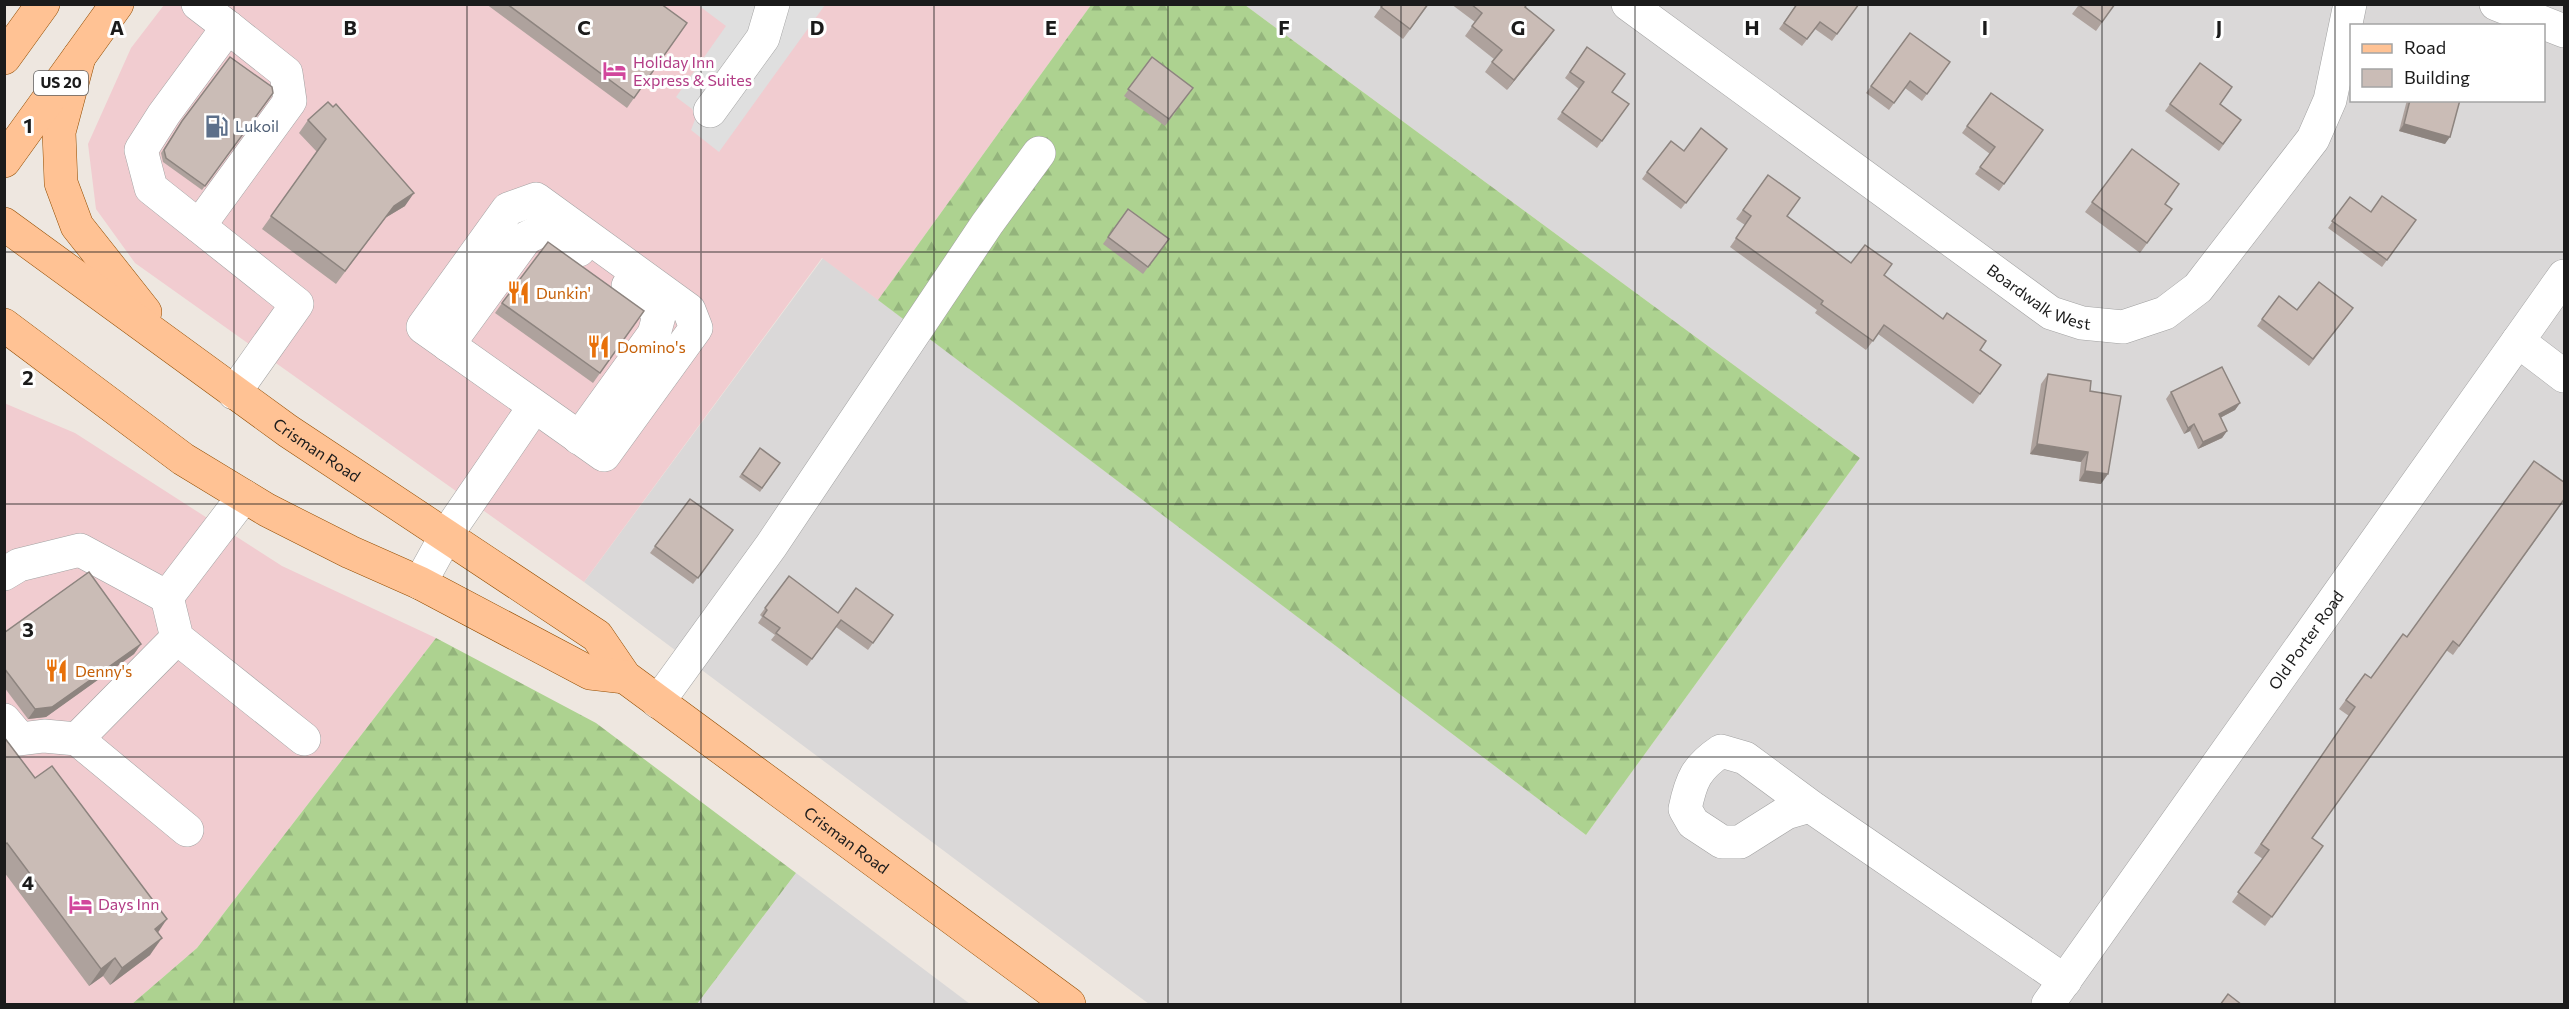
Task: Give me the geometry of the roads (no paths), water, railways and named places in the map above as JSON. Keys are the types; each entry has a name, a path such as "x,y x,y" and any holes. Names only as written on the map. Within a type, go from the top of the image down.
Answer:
{"main road":[{"path":"7,49 43,4"},
{"name":"US 20","path":"4,161 117,4"},
{"path":"79,57 59,132 61,183 77,226 171,344"},
{"name":"Crisman Road","path":"4,224 288,431 447,534 597,636 625,677 1068,1005"},
{"name":"Crisman Road","path":"4,325 183,459 244,496 350,552 420,583 590,672 625,677"},
{"path":"4,354 58,365"}],"street":[{"path":"198,4 286,73 290,101 200,226"},
{"path":"710,111 763,38 773,4"},
{"name":"Boardwalk West","path":"1628,4 2051,313 2082,323 2123,327 2165,313 2198,288 2313,139 2330,100 2350,4"},
{"path":"2496,4 2565,31"},
{"path":"228,27 164,114 141,150 151,188 297,304 234,393"},
{"path":"658,702 771,546 981,233 1039,153"},
{"path":"536,200 689,310 696,328 604,455 579,438 423,327 508,209 536,200"},
{"path":"448,345 526,238 542,230 556,234 649,301 659,316 654,334 579,438"},
{"name":"Old Porter Road","path":"2057,993 2565,276"},
{"path":"2518,341 2565,376"},
{"path":"420,583 447,534 534,407"},
{"path":"167,597 244,496"},
{"path":"4,574 19,565 80,550 167,597 177,638 304,739"},
{"path":"77,739 177,638"},
{"path":"4,720 20,740 44,736 77,739 187,831"},
{"path":"1810,806 2057,993"}],"place":[{"name":"Holiday Inn Express & Suites","path":"615,71"},
{"name":"Lukoil","path":"217,126"},
{"name":"Dunkin'","path":"518,293"},
{"name":"Domino's","path":"599,347"},
{"name":"Denny's","path":"57,671"},
{"name":"Days Inn","path":"80,904"}]}
